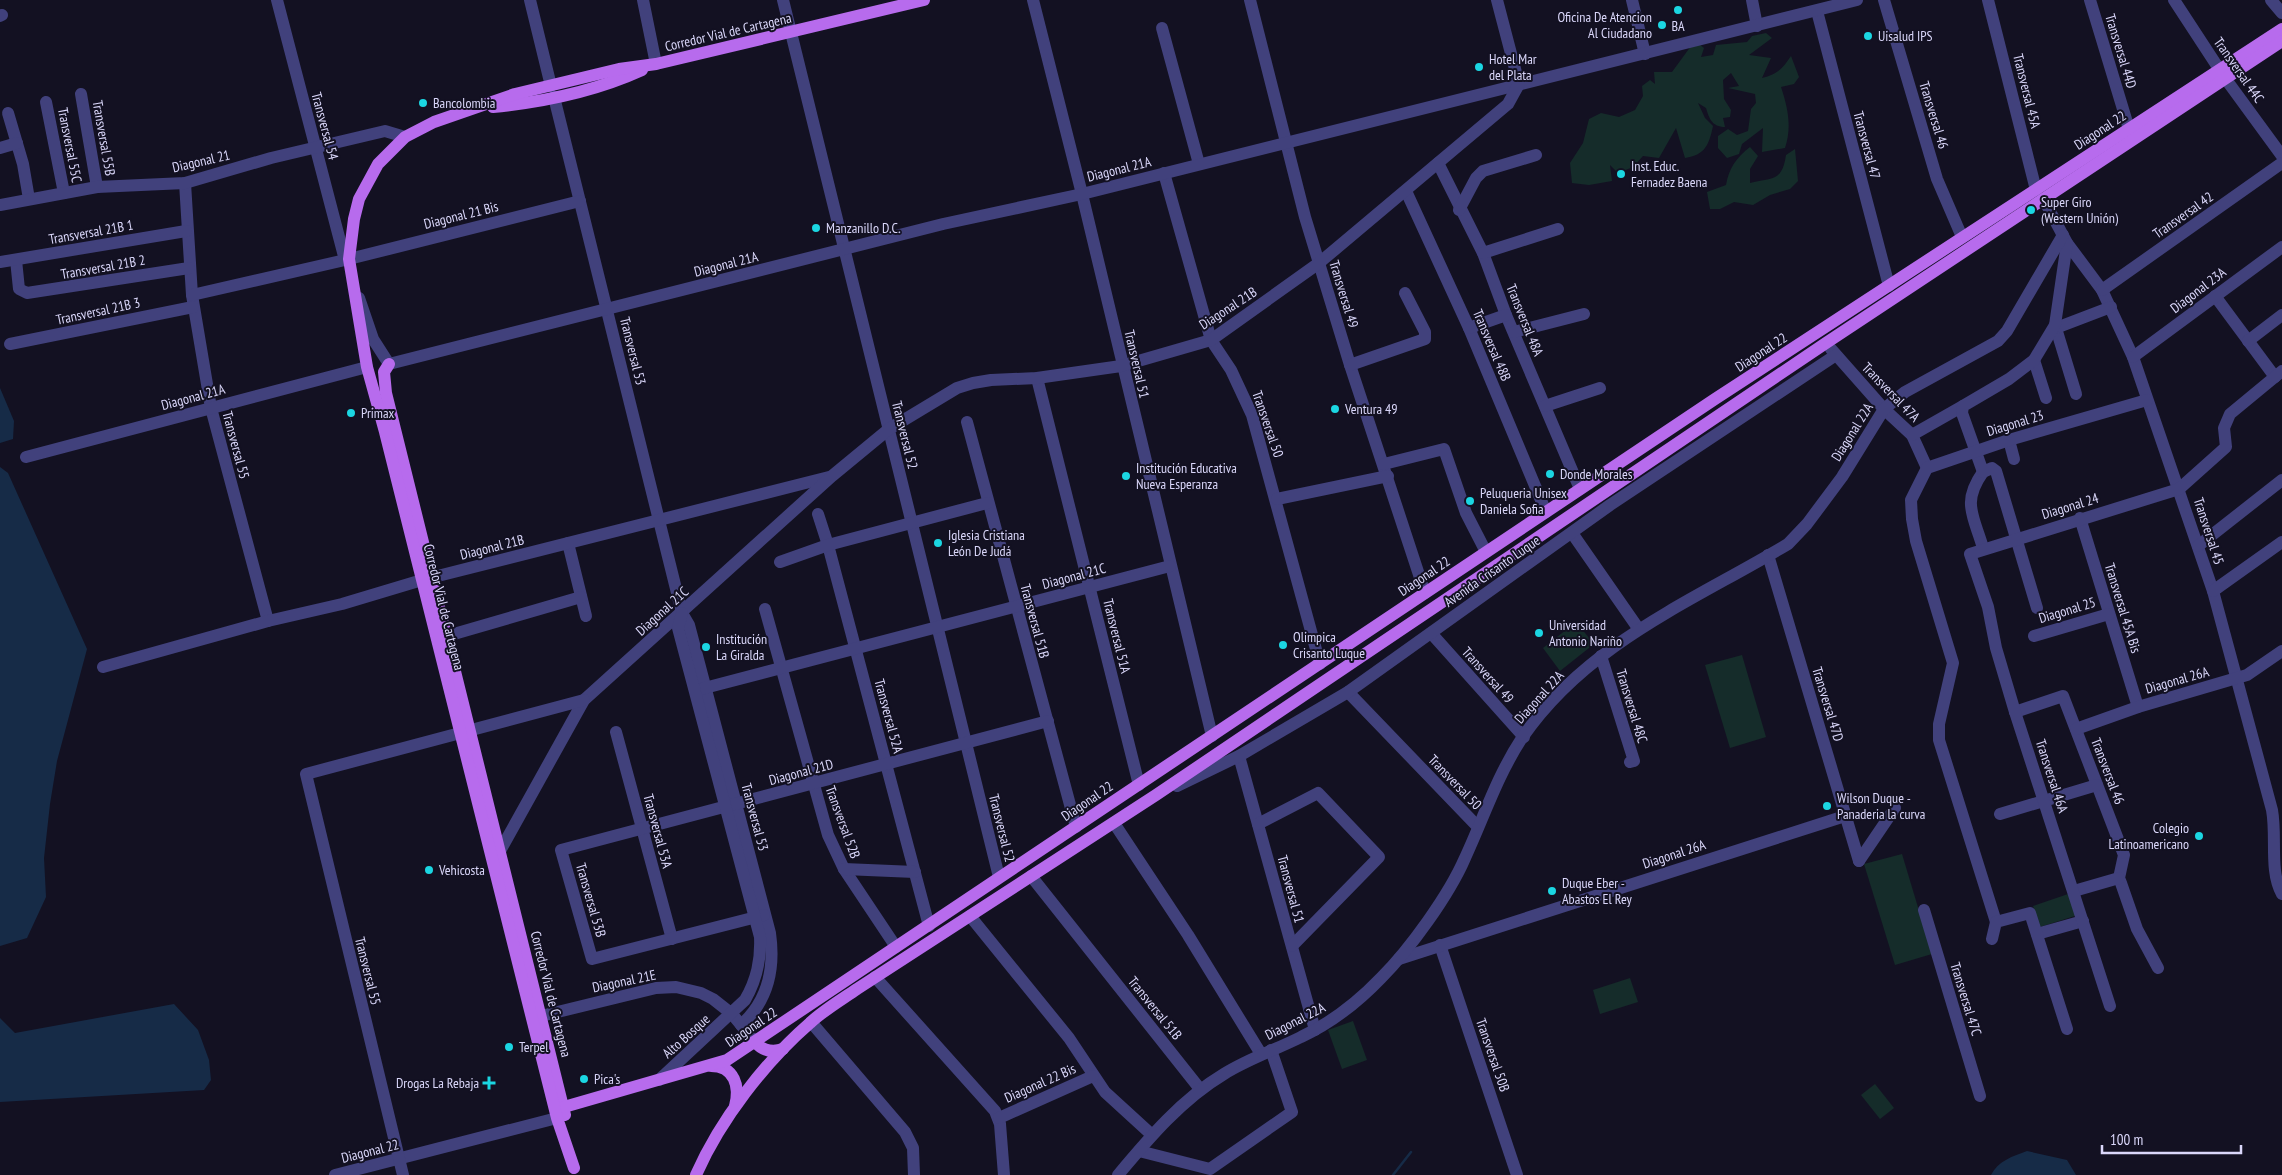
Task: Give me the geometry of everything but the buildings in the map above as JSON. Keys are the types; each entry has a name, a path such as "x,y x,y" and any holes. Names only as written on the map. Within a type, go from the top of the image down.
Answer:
{"main road":[{"name":"Corredor Vial de Cartagena","path":"575,1171 564,1107 500,851 465,731 447,636 427,579 367,367 347,259 354,218 367,181 378,164 405,137 418,129 476,109 515,105 553,91 620,80 656,64 924,0"},
{"name":"Diagonal 22","path":"735,1107 784,1049 811,1022 875,977 1156,795 1826,343 2040,195 2222,74 2282,29"},
{"name":"Diagonal 22","path":"2222,74 2282,41"},
{"name":"Diagonal 22","path":"564,1107 727,1060 1580,489 1962,236 2040,195"},
{"name":"Corredor Vial de Cartagena","path":"389,364 384,372 384,383 427,579 557,1118 575,1171"},
{"path":"755,1042 764,1050 777,1051 784,1049"},
{"path":"696,1175 705,1154 735,1107 738,1089 731,1074 725,1068 708,1066"}],"street":[{"name":"Transversal 54","path":"277,0 347,259"},
{"name":"Transversal 53","path":"530,0 682,613 689,625 700,689 760,916 772,949 770,976 758,1005 741,1025"},
{"path":"643,0 656,64"},
{"name":"Transversal 52","path":"783,0 999,877"},
{"name":"Transversal 51","path":"1033,0 1082,194 1212,736"},
{"name":"Transversal 49","path":"1250,0 1285,142 1319,263 1350,365 1426,593"},
{"path":"1497,0 1519,84"},
{"path":"1632,0 1645,54"},
{"path":"1752,0 1758,26"},
{"name":"Diagonal 21A","path":"389,364 844,249 1082,194 1857,0"},
{"name":"Transversal 46","path":"1884,0 1937,179 1962,236"},
{"name":"Transversal 45A","path":"1988,0 2040,195"},
{"name":"Transversal 44D","path":"2090,0 2132,134"},
{"name":"Transversal 44C","path":"2174,0 2222,74 2282,156"},
{"path":"2271,0 2282,13"},
{"name":"Transversal 47","path":"1817,11 1889,286"},
{"path":"1162,28 1199,164"},
{"name":"Diagonal 21B","path":"888,429 957,388 991,380 1037,378 1122,366 1211,340 1319,263 1406,191 1508,104 1519,84"},
{"name":"Transversal 55B","path":"81,94 97,187"},
{"name":"Transversal 55C","path":"46,102 64,193"},
{"path":"8,113 17,143 28,199"},
{"name":"Diagonal 21","path":"0,205 97,187 185,183 384,131 405,137"},
{"path":"0,148 17,143"},
{"path":"1459,210 1476,178 1483,171 1536,155"},
{"name":"Transversal 42","path":"2102,290 2282,163"},
{"name":"Transversal 48A","path":"1438,164 1459,210 1483,254 1506,315 1580,489"},
{"name":"Transversal 50","path":"1164,173 1211,340 1231,370 1252,415 1277,499 1320,664"},
{"name":"Transversal 55","path":"185,183 186,231 192,301 211,408 268,621"},
{"name":"Transversal 48B","path":"1406,191 1469,328 1546,512"},
{"name":"Transversal 45","path":"2040,195 2065,239 2102,290 2133,357 2179,489 2213,592 2238,678 2272,810 2280,885"},
{"name":"Diagonal 21 Bis","path":"347,259 580,201"},
{"path":"1483,254 1558,229"},
{"name":"Transversal 21B 1","path":"0,262 186,231"},
{"path":"2065,239 2056,326 2076,394"},
{"name":"Diagonal 22A","path":"1118,1175 1152,1135 1200,1089 1266,1052 1315,1030 1357,1001 1398,959 1429,918 1464,861 1501,775 1524,737 1559,694 1601,656 1638,628 1788,544 1816,512 1842,477 1884,408 1906,392 1998,341 2017,315 2065,239"},
{"name":"Diagonal 23A","path":"2133,357 2282,247"},
{"name":"Transversal 21B 3","path":"10,344 192,301 347,259"},
{"name":"Transversal 21B 2","path":"16,260 19,289 35,293 189,268"},
{"path":"352,279 373,339 389,364"},
{"path":"1350,365 1424,339 1425,332 1404,293"},
{"path":"2179,489 2226,447 2224,428 2230,414 2278,374 2248,341 2214,296"},
{"path":"1912,435 2009,379 2034,360 2056,326 2110,307"},
{"path":"1514,332 1584,314"},
{"path":"1469,328 1506,315"},
{"path":"2248,341 2282,315"},
{"name":"Transversal 47A","path":"1826,343 1884,408 1912,435 1927,468"},
{"name":"Avenida Crisanto Luque","path":"1156,795 1239,756 1348,692 1572,533 1836,355"},
{"path":"2034,360 2046,398"},
{"name":"Diagonal 21A","path":"26,457 367,367"},
{"name":"Transversal 51A","path":"1037,378 1139,784"},
{"path":"1545,406 1600,388"},
{"name":"Diagonal 23","path":"1927,468 2009,440 2147,400"},
{"path":"1963,406 1962,413 1983,472"},
{"name":"Transversal 51B","path":"967,422 1076,827"},
{"name":"Diagonal 21C","path":"500,851 584,700 832,476 888,429"},
{"path":"2009,440 2014,459"},
{"path":"1277,499 1386,470 1444,449 1466,514 1486,552"},
{"path":"1927,468 1911,500 1916,541 1953,663 1939,724 1939,740 1996,922"},
{"path":"1983,548 1969,503 1972,487 1983,472 1992,468 1996,471 2037,608"},
{"name":"Diagonal 21B","path":"103,667 268,621 342,604 427,579 832,476"},
{"path":"2198,546 2282,480"},
{"name":"Diagonal 24","path":"1970,554 2016,537 2179,489"},
{"path":"780,562 828,545 988,503"},
{"name":"Transversal 52A","path":"818,514 828,545 929,926"},
{"name":"Transversal 45A Bis","path":"2080,518 2138,707"},
{"path":"1572,533 1638,628"},
{"path":"2213,592 2282,542"},
{"path":"568,543 586,616"},
{"name":"Transversal 46A","path":"1970,554 1986,599 1996,648 2015,712 2110,1006"},
{"name":"Transversal 47D","path":"1768,555 1859,860 1895,808"},
{"name":"Diagonal 21C","path":"700,689 1170,566"},
{"path":"447,636 581,597"},
{"name":"Transversal 52B","path":"765,609 828,835 844,869 896,947"},
{"name":"Diagonal 25","path":"2034,636 2109,614"},
{"name":"Transversal 49","path":"1431,633 1524,737"},
{"name":"Diagonal 26A","path":"2076,729 2138,707 2238,678 2256,669 2282,651"},
{"name":"Transversal 48C","path":"1601,656 1634,761 1630,762"},
{"name":"Transversal 50","path":"1348,692 1478,827"},
{"name":"Transversal 46","path":"2015,712 2063,696 2124,855 2119,878 2137,929 2158,968"},
{"path":"465,731 584,700"},
{"name":"Diagonal 21D","path":"561,850 1048,721"},
{"name":"Transversal 55","path":"403,1175 306,774 465,731"},
{"name":"Transversal 53A","path":"616,732 672,939"},
{"name":"Transversal 51","path":"1239,756 1315,1030"},
{"path":"2000,814 2097,784"},
{"path":"1258,824 1318,793 1379,857 1292,946"},
{"name":"Diagonal 26A","path":"1398,959 1846,816"},
{"path":"1114,823 1266,1052 1292,1112 1210,1169 1138,1150"},
{"name":"Transversal 53B","path":"561,850 592,959 672,939"},
{"path":"844,869 915,872"},
{"name":"Transversal 51B","path":"1031,876 1200,1089"},
{"path":"2074,891 2119,878"},
{"name":"Transversal 47C","path":"1924,910 1980,1096"},
{"path":"1992,939 1992,928 1996,922 2030,912 2067,1029"},
{"name":"Transversal 53","path":"732,1014 746,1000 760,965 760,916"},
{"path":"672,939 760,916"},
{"path":"970,916 1069,1038 1093,1076 1116,1104 1152,1135"},
{"name":"Transversal 50B","path":"1429,918 1426,928 1428,938 1440,945 1517,1175"},
{"path":"2037,934 2083,921"},
{"path":"875,977 999,1118 1004,1175"},
{"name":"Diagonal 21E","path":"541,1016 656,988 676,987 707,996 732,1014 755,1042"},
{"name":"Alto Bosque","path":"659,1080 732,1014"},
{"path":"811,1022 905,1132 912,1148 914,1175"},
{"name":"Diagonal 22 Bis","path":"999,1118 1093,1076"},
{"name":"Diagonal 22","path":"335,1175 557,1118"}],"green space":[{"path":"1766,33 1772,38 1749,55 1771,58 1762,78 1772,75 1779,70 1791,56 1799,77 1794,84 1781,87 1786,102 1789,125 1785,148 1762,152 1763,128 1742,144 1739,154 1727,158 1718,148 1718,136 1728,129 1737,135 1748,131 1751,109 1756,103 1755,94 1728,88 1739,86 1731,73 1723,80 1724,99 1731,110 1730,117 1723,118 1725,127 1714,124 1706,108 1698,103 1705,118 1713,126 1708,144 1702,152 1685,158 1676,128 1659,158 1643,156 1633,167 1618,173 1610,165 1612,181 1589,185 1572,183 1570,163 1583,143 1589,119 1601,113 1619,117 1635,110 1643,96 1642,86 1650,80 1655,84 1654,72 1672,72 1691,46 1699,44 1704,48 1701,57 1713,55 1716,45 1747,42 1752,36"},
{"path":"1750,147 1758,156 1750,169 1750,183 1770,179 1779,174 1786,155 1795,149 1798,181 1790,189 1770,195 1753,205 1734,202 1720,209 1710,209 1707,192 1726,185 1734,164"},
{"path":"1576,622 1594,644 1560,671 1543,648"},
{"path":"1742,655 1766,737 1730,748 1705,665"},
{"path":"1902,854 1932,954 1895,965 1864,864"},
{"path":"2071,893 2078,915 2040,927 2033,906"},
{"path":"1630,978 1638,1002 1600,1014 1593,990"},
{"path":"1353,1021 1367,1060 1342,1069 1328,1030"},
{"path":"1875,1084 1894,1108 1880,1119 1861,1095"}],"water":[{"path":"0,388 14,421 13,439 0,443"},
{"path":"0,467 8,473 87,649 57,761 44,858 46,897 27,938 0,946"},
{"path":"174,1004 198,1030 209,1060 211,1080 204,1090 0,1102 0,1018 15,1033"},
{"path":"2027,1151 2067,1160 2076,1175 1991,1175 1998,1166 2011,1157"}],"waterway":[{"path":"1393,1175 1411,1152"}],"place":[{"name":"BA","path":"1678,10"},
{"name":"Oficina De Atencion Al Ciudadano","path":"1662,25"},
{"name":"Uisalud IPS","path":"1868,36"},
{"name":"Hotel Mar del Plata","path":"1479,67"},
{"name":"Bancolombia","path":"423,103"},
{"name":"Inst. Educ. Fernadez Baena","path":"1621,174"},
{"name":"Super Giro (Western Unión)","path":"2031,210"},
{"name":"Manzanillo D.C.","path":"816,228"},
{"name":"Ventura 49","path":"1335,409"},
{"name":"Primax","path":"351,413"},
{"name":"Donde Morales","path":"1550,474"},
{"name":"Institución Educativa Nueva Esperanza","path":"1126,476"},
{"name":"Peluqueria Unisex Daniela Sofia","path":"1470,501"},
{"name":"Iglesia Cristiana León De Judá","path":"938,543"},
{"name":"Universidad Antonio Nariño","path":"1539,633"},
{"name":"Olimpica Crisanto Luque","path":"1283,645"},
{"name":"Institución La Giralda","path":"706,647"},
{"name":"Wilson Duque - Panaderia la curva","path":"1827,806"},
{"name":"Colegio Latinoamericano","path":"2199,836"},
{"name":"Vehicosta","path":"429,870"},
{"name":"Duque Eber - Abastos El Rey","path":"1552,891"},
{"name":"Terpel","path":"509,1047"},
{"name":"Pica's","path":"584,1079"},
{"name":"Drogas La Rebaja","path":"489,1083"}]}
